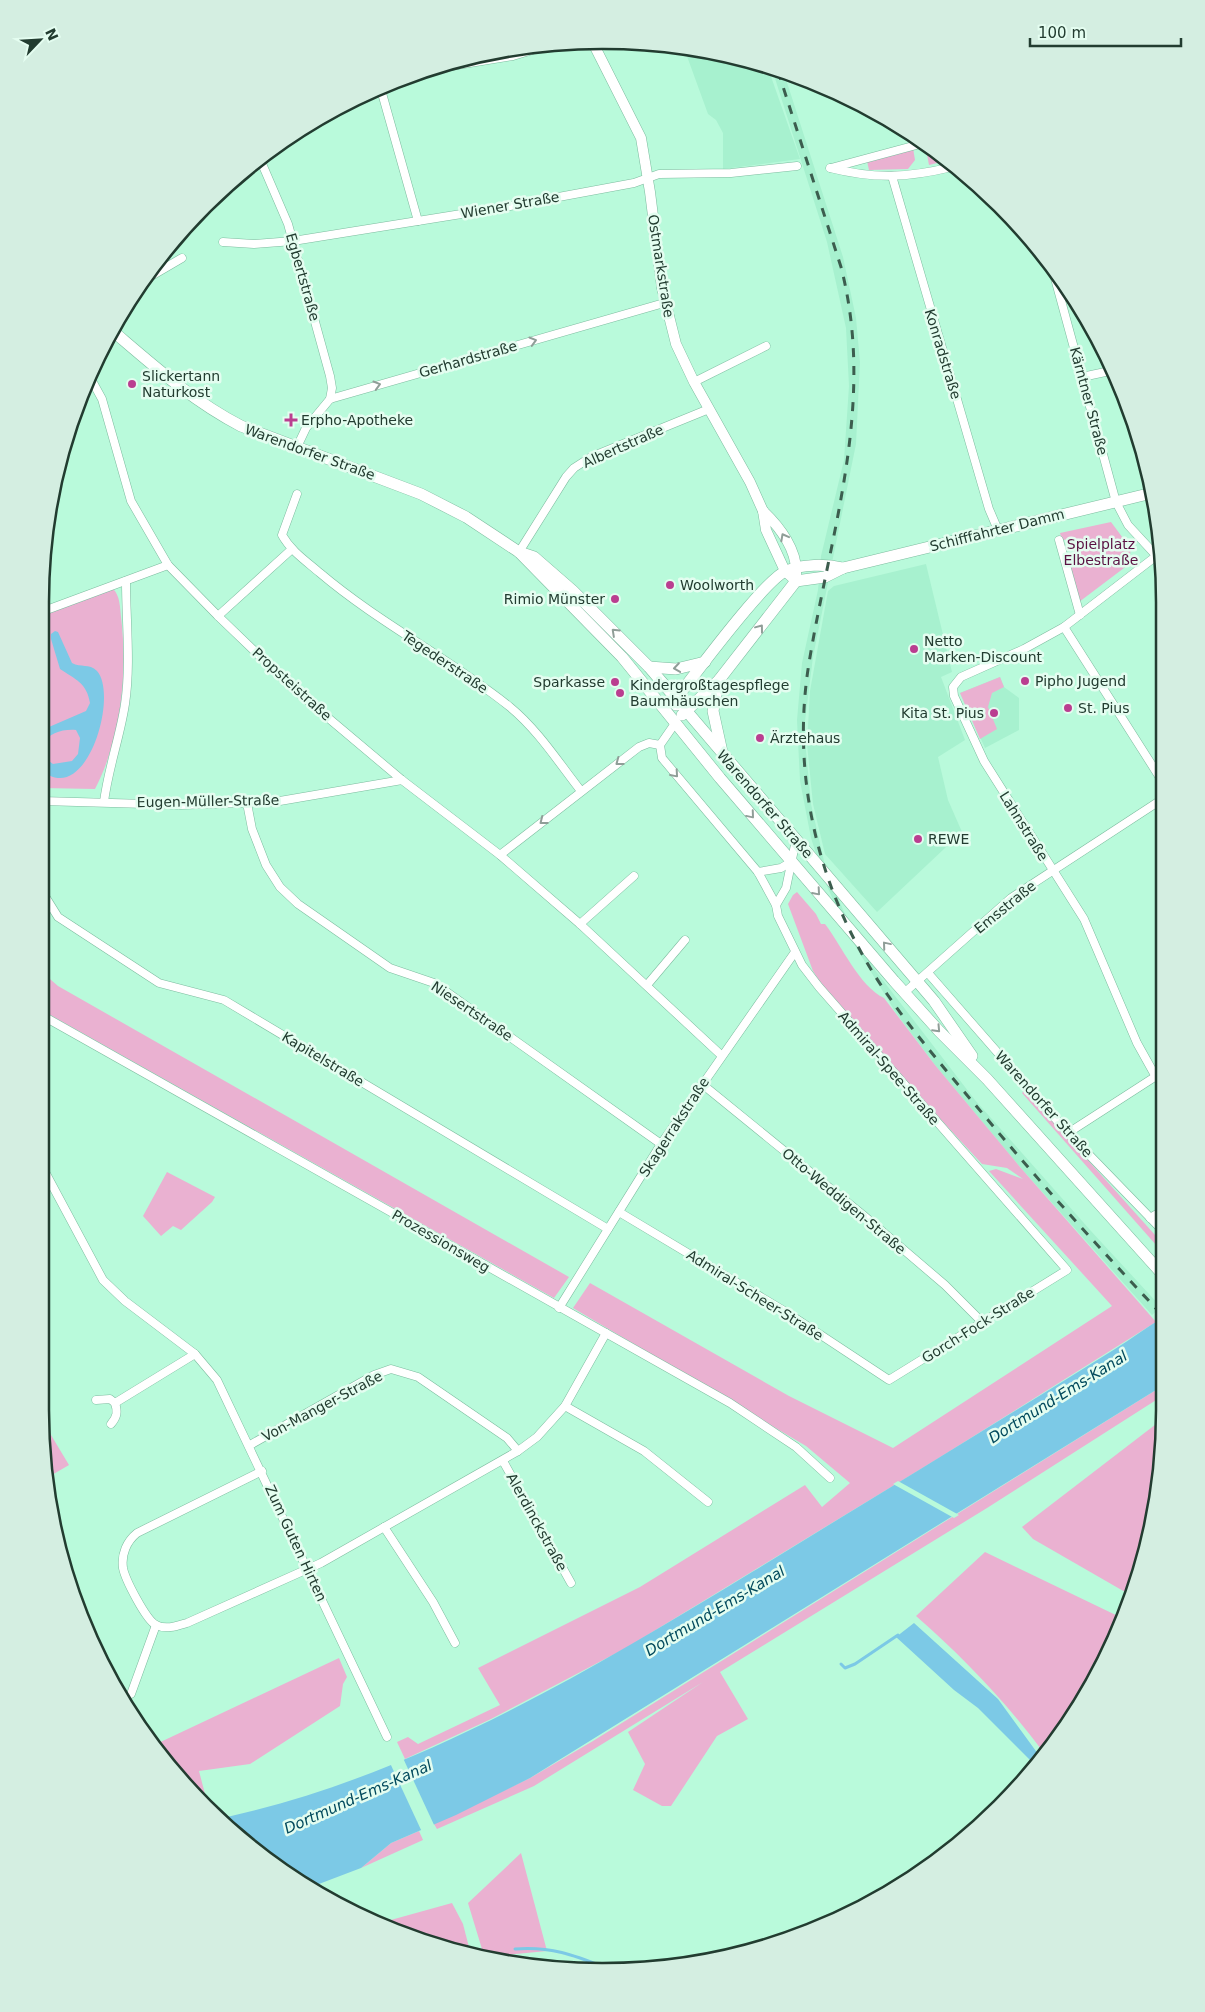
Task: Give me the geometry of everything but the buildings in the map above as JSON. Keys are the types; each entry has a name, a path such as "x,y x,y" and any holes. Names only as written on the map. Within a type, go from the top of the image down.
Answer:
{"main road":[{"name":"Warendorfer Straße","path":"118,335 203,405 240,426 421,494 466,517 519,552 622,657 791,862 904,993 987,1079 1156,1267"},
{"name":"Schifffahrter Damm","path":"796,581 825,577 843,568 1146,494"},
{"name":"Warendorfer Straße","path":"519,552 534,557 566,585 649,667 934,1001 987,1079"},
{"name":"Schifffahrter Damm","path":"785,571 797,568 834,566 843,568"},
{"path":"676,722 676,699 749,607 785,571"},
{"path":"676,722 686,710 719,680 796,581"},
{"path":"649,667 676,669 705,662"},
{"path":"719,680 714,711 723,754"}],"street":[{"name":"Ostmarkstraße","path":"596,49 636,125 644,151 664,303 676,344 694,382 764,511 778,525 793,555 797,568 796,581"},
{"path":"493,59 514,56"},
{"path":"383,95 418,220"},
{"path":"915,145 830,168 860,175 892,176 906,176 946,168"},
{"name":"Egbertstraße","path":"262,165 293,242 330,376 332,388 330,399"},
{"name":"Wiener Straße","path":"222,242 254,244 293,242 547,199 634,182 667,173 731,173 797,166"},
{"name":"Konradstraße","path":"892,176 989,509 998,530"},
{"path":"158,272 182,258"},
{"name":"Kärntner Straße","path":"1059,289 1116,502 1128,524 1154,556"},
{"name":"Gerhardstraße","path":"330,399 664,303"},
{"path":"694,382 766,346"},
{"path":"1082,377 1105,372"},
{"name":"Propsteistraße","path":"94,384 102,399 131,501 168,565 295,690 402,780 500,855 580,924 721,1056"},
{"path":"297,448 306,428 330,399"},
{"name":"Albertstraße","path":"519,552 566,477 579,465 607,450 709,409"},
{"path":"218,616 292,549 282,535 297,494"},
{"name":"Ostmarkstraße","path":"764,511 766,530 785,571 796,581"},
{"path":"1059,540 1080,615"},
{"name":"Tegederstraße","path":"292,549 340,590 391,626 467,675 511,708 537,735 581,791"},
{"path":"1154,558 1064,627 1156,771"},
{"path":"49,609 168,565"},
{"path":"104,802 110,765 125,706 128,680 126,581"},
{"name":"Lahnstraße","path":"1064,627 996,662 961,677 953,687 958,707 973,740 1084,919 1137,1043 1156,1077"},
{"path":"676,722 660,745 662,758 758,872 776,905"},
{"path":"500,855 639,747 649,743 660,745"},
{"name":"Eugen-Müller-Straße","path":"49,802 181,805 274,802 402,780"},
{"name":"Niesertstraße","path":"248,803 252,829 266,865 280,886 298,904 390,968 434,983 661,1144"},
{"name":"Emsstraße","path":"904,993 1011,898 1156,803"},
{"path":"776,905 786,888 796,840"},
{"name":"Warendorfer Straße","path":"758,872 780,868 791,862"},
{"path":"580,924 634,876"},
{"name":"Kapitelstraße","path":"49,904 58,917 159,983 224,1000 608,1229"},
{"name":"Admiral-Spee-Straße","path":"776,905 778,916 795,952 819,987 1067,1270"},
{"path":"647,985 685,940"},
{"name":"Skagerrakstraße","path":"559,1308 661,1144 795,952"},
{"name":"Warendorfer Straße","path":"928,972 1068,1133 1156,1224"},
{"name":"Prozessionsweg","path":"49,1019 730,1403 796,1447 830,1478"},
{"path":"1068,1133 1156,1077"},
{"name":"Otto-Weddigen-Straße","path":"702,1084 863,1215 945,1285 982,1322"},
{"name":"Zum Guten Hirten","path":"49,1179 103,1280 125,1301 195,1354 217,1380 250,1445 387,1737"},
{"name":"Admiral-Scheer-Straße","path":"619,1212 786,1312 889,1380"},
{"path":"1150,1218 1156,1215"},
{"name":"Gorch-Fock-Straße","path":"889,1380 1067,1270"},
{"name":"Alerdinckstraße","path":"156,1625 175,1627 187,1623 308,1569 503,1461 542,1433 565,1406 606,1333"},
{"path":"115,1403 195,1354"},
{"name":"Von-Manger-Straße","path":"250,1445 374,1375 391,1370 418,1377 507,1438 518,1451"},
{"path":"96,1400 110,1399 115,1403 117,1410 116,1419 111,1424"},
{"path":"565,1406 644,1451 708,1502"},
{"name":"Alerdinckstraße","path":"503,1461 571,1583"},
{"path":"131,1694 156,1625 145,1614 123,1568 124,1552 129,1540 152,1525 262,1471"},
{"path":"384,1527 433,1602 455,1643"}],"shaded area":[{"path":"687,55 711,59 771,75 800,159 723,169 723,133 716,120 708,114"},
{"path":"774,76 786,80 843,257 856,318 860,362 856,444 813,657 804,729 811,804 824,861 843,910 875,970 975,1100 1156,1302 1156,1311 1152,1315 1020,1167 935,1065 896,1013 851,939 826,884 811,838 800,781 797,720 802,663 818,590 821,556 844,460 849,386 846,328 827,242"},
{"path":"926,564 952,672 941,677 965,740 938,757 948,800 962,832 877,912 825,854 813,804 807,744 810,691 828,591 834,586"},
{"name":"Kita St. Pius","path":"1000,677 1004,687 1019,698 1019,730 985,748 960,693"}],"green space":[{"path":"913,148 915,160 908,169 869,170 867,161"},
{"path":"927,154 939,162 929,165"},
{"name":"Spielplatz Elbestraße","path":"1111,522 1131,549 1128,565 1079,602 1070,567 1077,564 1071,539 1062,540 1060,533"},
{"path":"113,589 118,598 123,639 123,683 111,749 95,789 49,788 49,612"},
{"path":"1000,677 1004,687 992,693 988,707 997,729 980,739 960,693"},
{"path":"797,892 816,914 821,924 825,924 859,975 875,992 884,998 935,1065 1020,1167 1156,1322 934,1461 626,1648 491,1719 405,1759 397,1742 408,1737 418,1744 500,1705 478,1668 640,1587 805,1485 822,1507 850,1483 806,1446 573,1308 590,1283 789,1396 893,1448 1112,1306 989,1171 996,1169 1023,1179 1007,1168 982,1164 906,1082 824,988 813,971 788,904"},
{"path":"49,978 58,986 569,1277 554,1298 49,1014"},
{"path":"1025,1090 1156,1236 1156,1245 1022,1093"},
{"path":"167,1172 215,1197 181,1230 173,1226 161,1236 143,1216"},
{"path":"1156,1390 1156,1400 987,1508 720,1672 748,1719 717,1736 671,1806 662,1806 633,1790 645,1764 628,1732 703,1682 534,1786 437,1829 434,1824 530,1778 593,1741"},
{"path":"1156,1424 1152,1482 1146,1518 1125,1592 1033,1539 1022,1527"},
{"path":"50,1433 69,1465 52,1475"},
{"path":"985,1552 1116,1615 1082,1686 1041,1749 984,1681 916,1616"},
{"path":"339,1658 347,1677 343,1684 340,1706 250,1764 199,1771 204,1794 160,1742"},
{"path":"419,1831 423,1840 361,1868 391,1843"},
{"path":"521,1853 547,1951 506,1955 482,1950 468,1903"},
{"path":"452,1903 463,1924 469,1947 425,1934 390,1920"}],"water":[{"path":"55,631 58,632 72,663 91,667 97,671 103,684 104,702 101,723 85,762 73,774 59,778 49,774 49,761 53,764 72,761 78,754 80,738 76,730 66,730 49,736 49,727 86,711 90,703 83,686 60,669 51,634"},
{"name":"Dortmund-Ems-Kanal","path":"1156,1322 1156,1390 530,1778 456,1815 391,1843 361,1868 318,1884 265,1849 227,1817 294,1800 363,1776 431,1748 497,1717 562,1683 752,1572"},
{"path":"914,1623 998,1699 1037,1753 1031,1761 978,1708 954,1690 896,1637"}],"pier":[{"path":"898,1481 959,1515 954,1518 893,1484"},
{"path":"403,1758 435,1827 422,1832 390,1763"}],"waterway":[{"path":"841,1664 845,1668 855,1664 898,1635"},
{"path":"515,1949 554,1951 592,1963"}],"railway":[{"path":"780,78 841,267 851,318 854,367 852,417 846,466 809,663 804,707 804,750 808,794 816,836 828,877 844,918 864,957 887,994 910,1025 1027,1166 1156,1308"}],"place":[{"name":"Slickertann Naturkost","path":"132,384"},
{"name":"Erpho-Apotheke","path":"291,420"},
{"name":"Woolworth","path":"670,585"},
{"name":"Rimio Münster","path":"615,599"},
{"name":"Netto Marken-Discount","path":"914,649"},
{"name":"Pipho Jugend","path":"1025,681"},
{"name":"Sparkasse","path":"615,682"},
{"name":"Kindergroßtagespflege Baumhäuschen","path":"620,693"},
{"name":"St. Pius","path":"1068,708"},
{"name":"Kita St. Pius","path":"994,713"},
{"name":"Ärztehaus","path":"760,738"},
{"name":"REWE","path":"918,839"}]}
